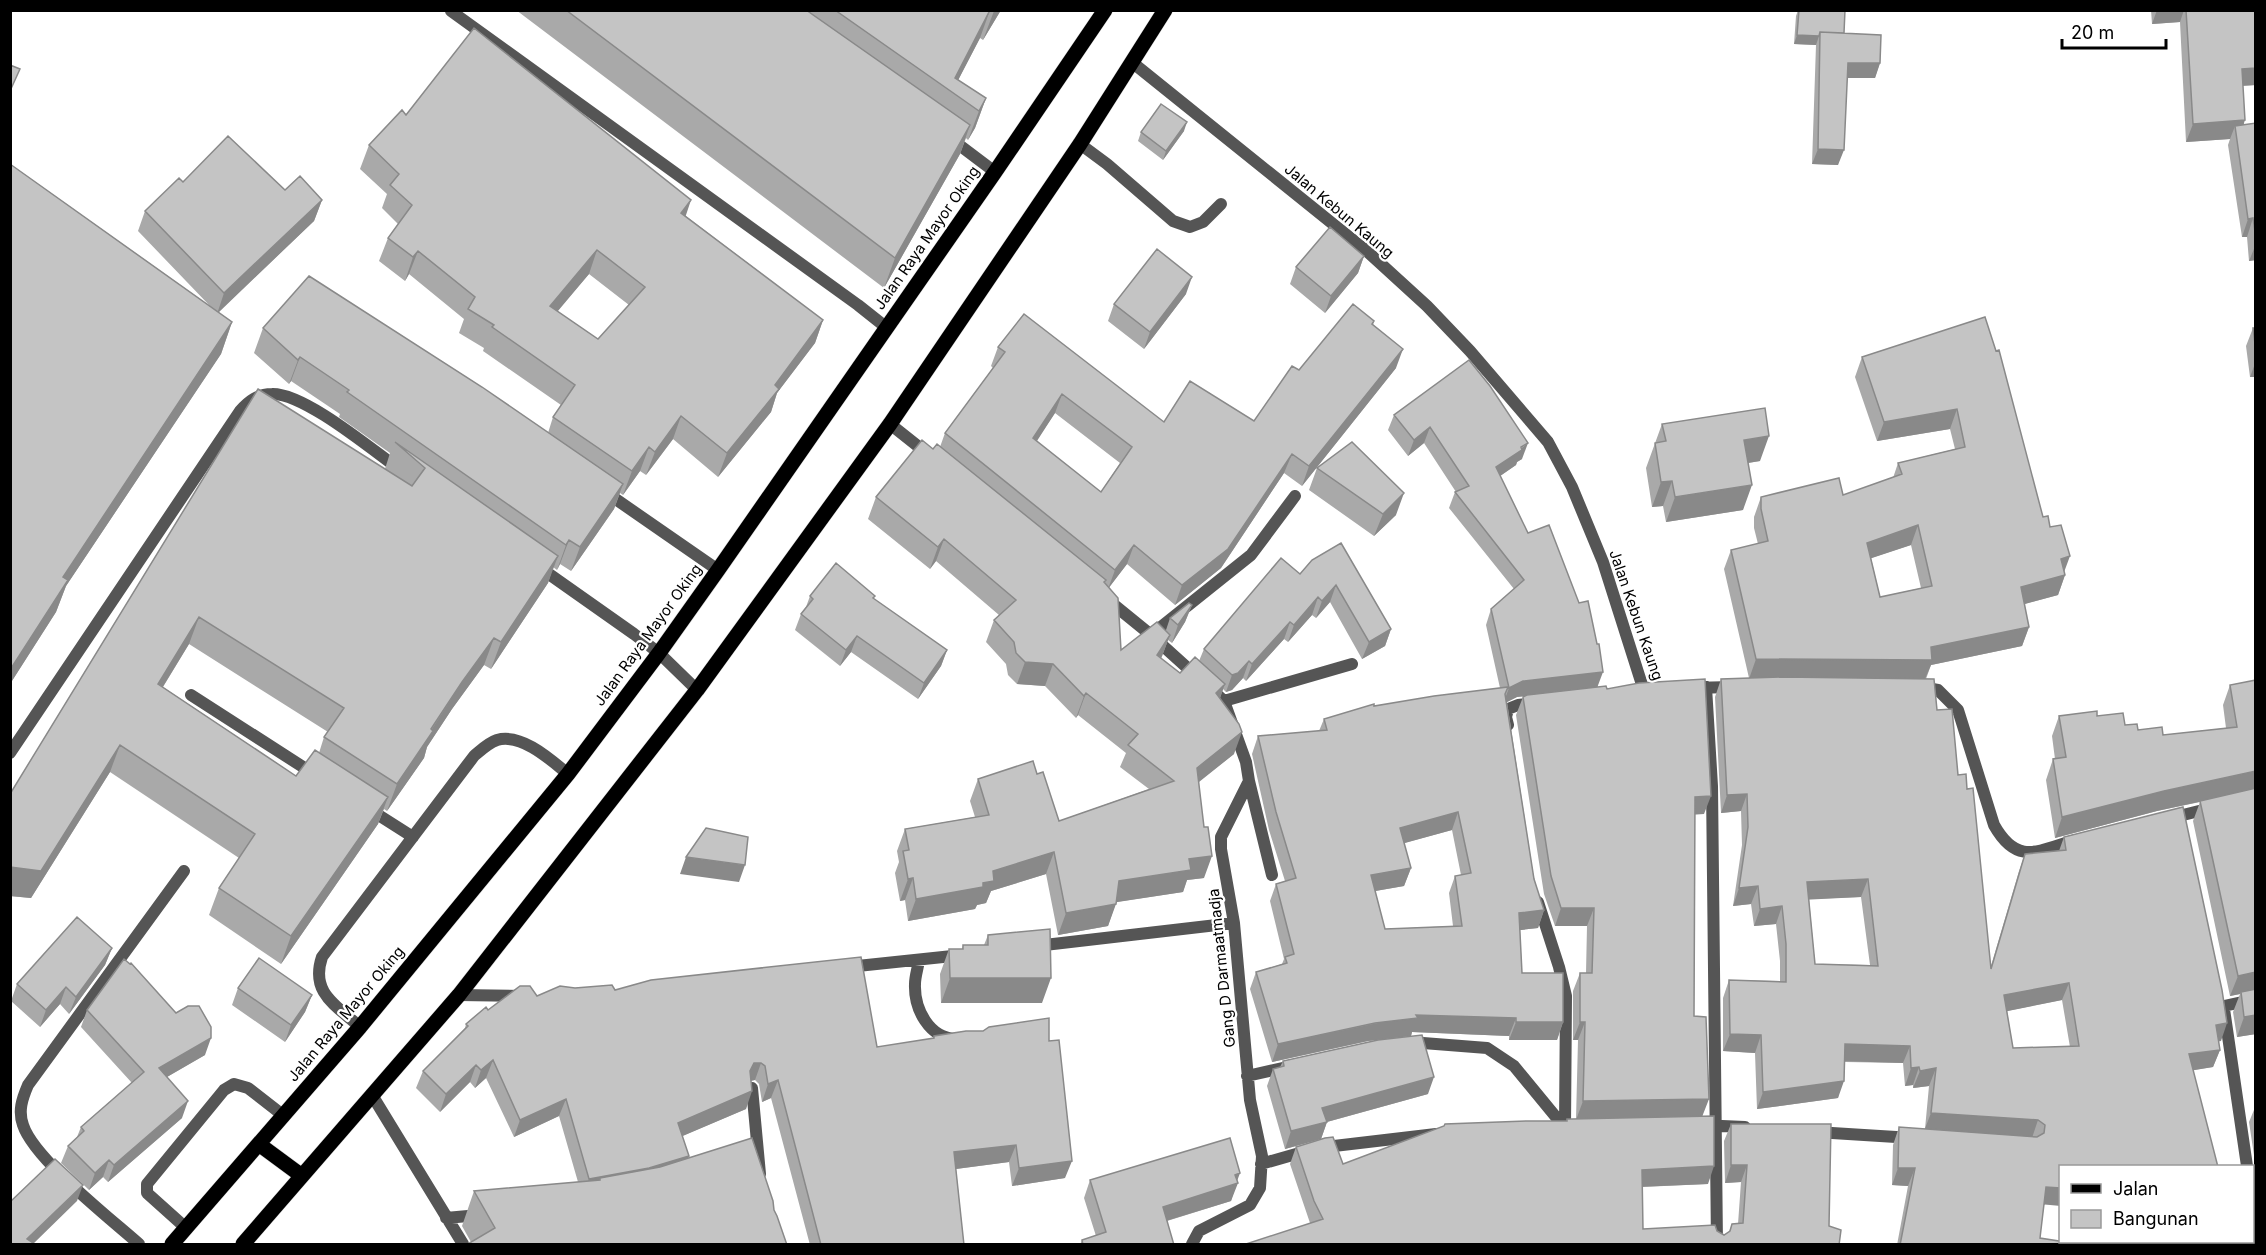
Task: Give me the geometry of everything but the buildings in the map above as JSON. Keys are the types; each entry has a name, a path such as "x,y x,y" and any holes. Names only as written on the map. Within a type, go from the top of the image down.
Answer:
{"main road":[{"name":"Jalan Raya Mayor Oking","path":"172,1245 360,1027 568,774 659,654 995,172 1105,10"},
{"path":"243,1245 459,994 697,690 890,424 1080,144 1165,10"},
{"path":"260,1145 302,1176"}],"street":[{"path":"451,10 858,305 886,328"},
{"name":"Jalan Kebun Kaung","path":"1133,63 1377,260 1427,306 1470,351 1548,442 1572,487 1603,562 1638,691 1740,687"},
{"path":"944,134 995,172"},
{"path":"1080,144 1107,164 1173,221 1190,227 1203,222 1221,204"},
{"path":"10,753 240,411 254,398 275,394 292,398 312,408 410,477"},
{"path":"890,424 937,461"},
{"path":"591,483 718,570"},
{"path":"1151,635 1251,555 1295,496"},
{"path":"527,559 634,634 697,690"},
{"path":"1095,590 1151,635 1224,701 1246,762 1272,875"},
{"path":"1224,701 1352,664"},
{"path":"1706,687 1712,786 1718,1245"},
{"path":"1911,687 1938,690 1958,710 1994,825 2002,841 2018,851 2029,853 2089,836"},
{"path":"191,695 332,786"},
{"path":"1510,734 1506,717 1508,709 1518,705 1552,701"},
{"path":"360,1027 323,992 318,975 322,957 474,756 498,740 508,740 538,750 568,774"},
{"name":"Gang D Darmaatmadja","path":"1192,1245 1199,1231 1250,1205 1260,1188 1262,1156 1250,1100 1234,922 1221,837 1250,781"},
{"path":"2167,818 2184,821 2227,804"},
{"path":"362,805 413,837"},
{"path":"139,1245 52,1166 27,1135 22,1124 21,1106 28,1085 184,871"},
{"path":"1534,889 1565,984 1565,1128"},
{"path":"1024,948 1234,922"},
{"path":"839,968 977,953"},
{"path":"919,960 915,985 918,1007 930,1029 947,1039 966,1040"},
{"path":"459,994 539,996"},
{"path":"2247,1165 2223,1000 2256,999"},
{"path":"1402,1045 1424,1043 1486,1048 1514,1066 1565,1128"},
{"path":"1247,1076 1303,1064"},
{"path":"186,1228 147,1193 147,1184 224,1090 234,1084 248,1088 284,1116"},
{"path":"752,1088 753,1161 762,1191"},
{"path":"372,1095 463,1245"},
{"path":"1682,1126 1716,1125 1762,1128"},
{"path":"1542,1129 1582,1128"},
{"path":"1809,1131 1926,1139"},
{"path":"1261,1164 1317,1148 1451,1133"},
{"path":"446,1218 492,1214"}]}
